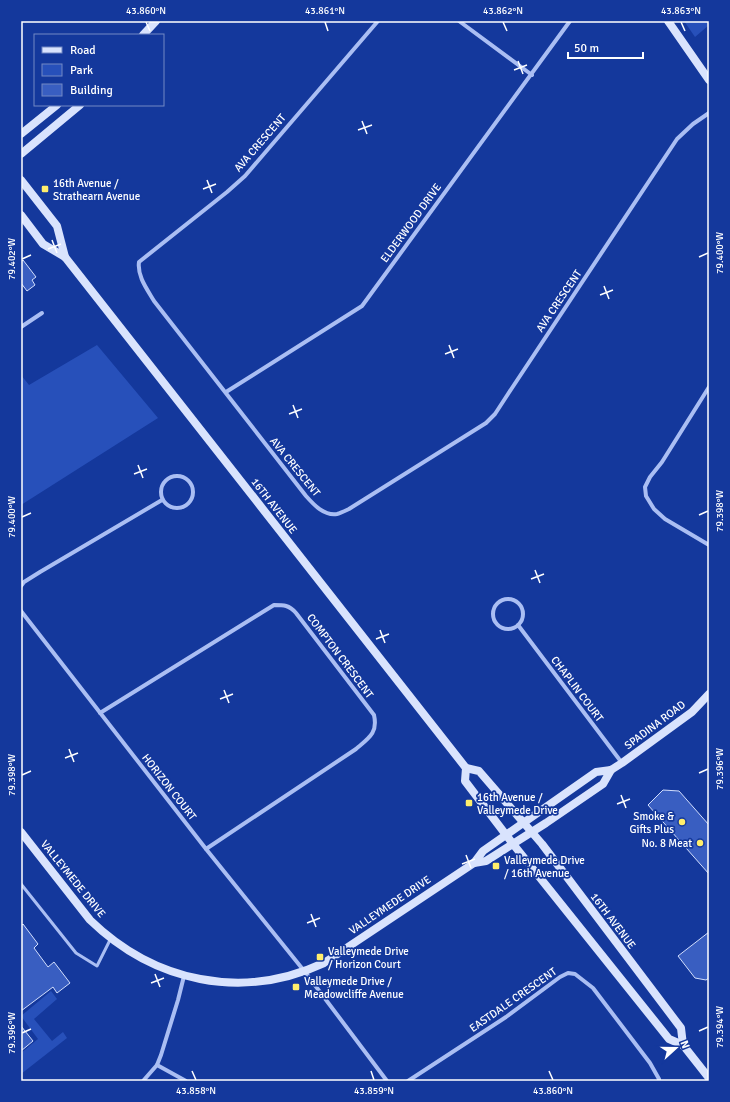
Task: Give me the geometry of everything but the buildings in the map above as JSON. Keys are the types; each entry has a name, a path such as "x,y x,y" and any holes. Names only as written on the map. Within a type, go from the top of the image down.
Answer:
{"main road":[{"path":"144,34 156,21"},
{"path":"668,21 709,80"},
{"path":"21,134 56,106"},
{"path":"21,154 79,106"},
{"name":"16TH AVENUE","path":"21,180 57,226 65,257"},
{"name":"16TH AVENUE","path":"21,215 43,244 65,257 466,768 466,781 513,844 669,1039 683,1045"},
{"name":"SPADINA ROAD","path":"513,844 603,784 611,770 692,712 709,694"},
{"name":"16TH AVENUE","path":"466,768 479,770 547,850 680,1028 683,1045 709,1078"},
{"name":"SPADINA ROAD","path":"507,834 596,772 611,770"},
{"name":"VALLEYMEDE DRIVE","path":"21,832 24,841 90,920 128,951 152,965 184,976 224,983 254,982 283,978 305,972 324,963 474,863 483,852 507,834"},
{"name":"VALLEYMEDE DRIVE","path":"474,863 486,861 513,844"}],"street":[{"name":"AVA CRESCENT","path":"378,21 245,176 139,262 138,269 154,301 306,496 316,507 327,513 337,514 349,509 486,423 495,414 677,139 693,124 709,113"},
{"path":"459,21 532,75"},
{"name":"ELDERWOOD DRIVE","path":"226,392 362,306 570,21"},
{"path":"21,327 42,313"},
{"path":"709,387 645,487 646,496 654,509 665,519 709,545"},
{"path":"175,476 185,478 192,486 193,492 190,502 181,508 170,507 162,500 160,495 162,484 170,477 175,476"},
{"path":"21,586 24,582 40,572 162,500"},
{"path":"512,599 520,604 523,618 518,625 508,629 499,626 494,617 495,606 498,602 512,599"},
{"name":"COMPTON CRESCENT","path":"100,713 274,605 291,607 296,613 374,715 376,724 372,735 356,749 206,850"},
{"name":"HORIZON COURT","path":"21,611 206,850 305,972 387,1081"},
{"name":"CHAPLIN COURT","path":"518,625 622,762"},
{"name":"EASTDALE CRESCENT","path":"408,1081 506,1017 560,976 568,973 575,974 593,988 650,1063 659,1081"},
{"path":"143,1081 157,1065 161,1055 184,976"},
{"path":"157,1065 186,1081"}],"lane":[{"path":"21,884 76,954 97,966 111,938"}],"green space":[{"path":"684,21 709,21 709,25 695,37"},
{"path":"97,345 158,418 21,505 21,375 29,385"},
{"path":"51,991 57,999 34,1019 52,1041 63,1032 67,1038 21,1074 21,1053 38,1039 21,1016"}],"place":[{"name":"16th Avenue / Strathearn Avenue","path":"45,189"},
{"name":"16th Avenue / Valleymede Drive","path":"469,803"},
{"name":"Smoke & Gifts Plus","path":"682,822"},
{"name":"No. 8 Meat","path":"700,843"},
{"name":"Valleymede Drive / 16th Avenue","path":"496,866"},
{"name":"Valleymede Drive / Horizon Court","path":"320,957"},
{"name":"Valleymede Drive / Meadowcliffe Avenue","path":"296,987"}]}
